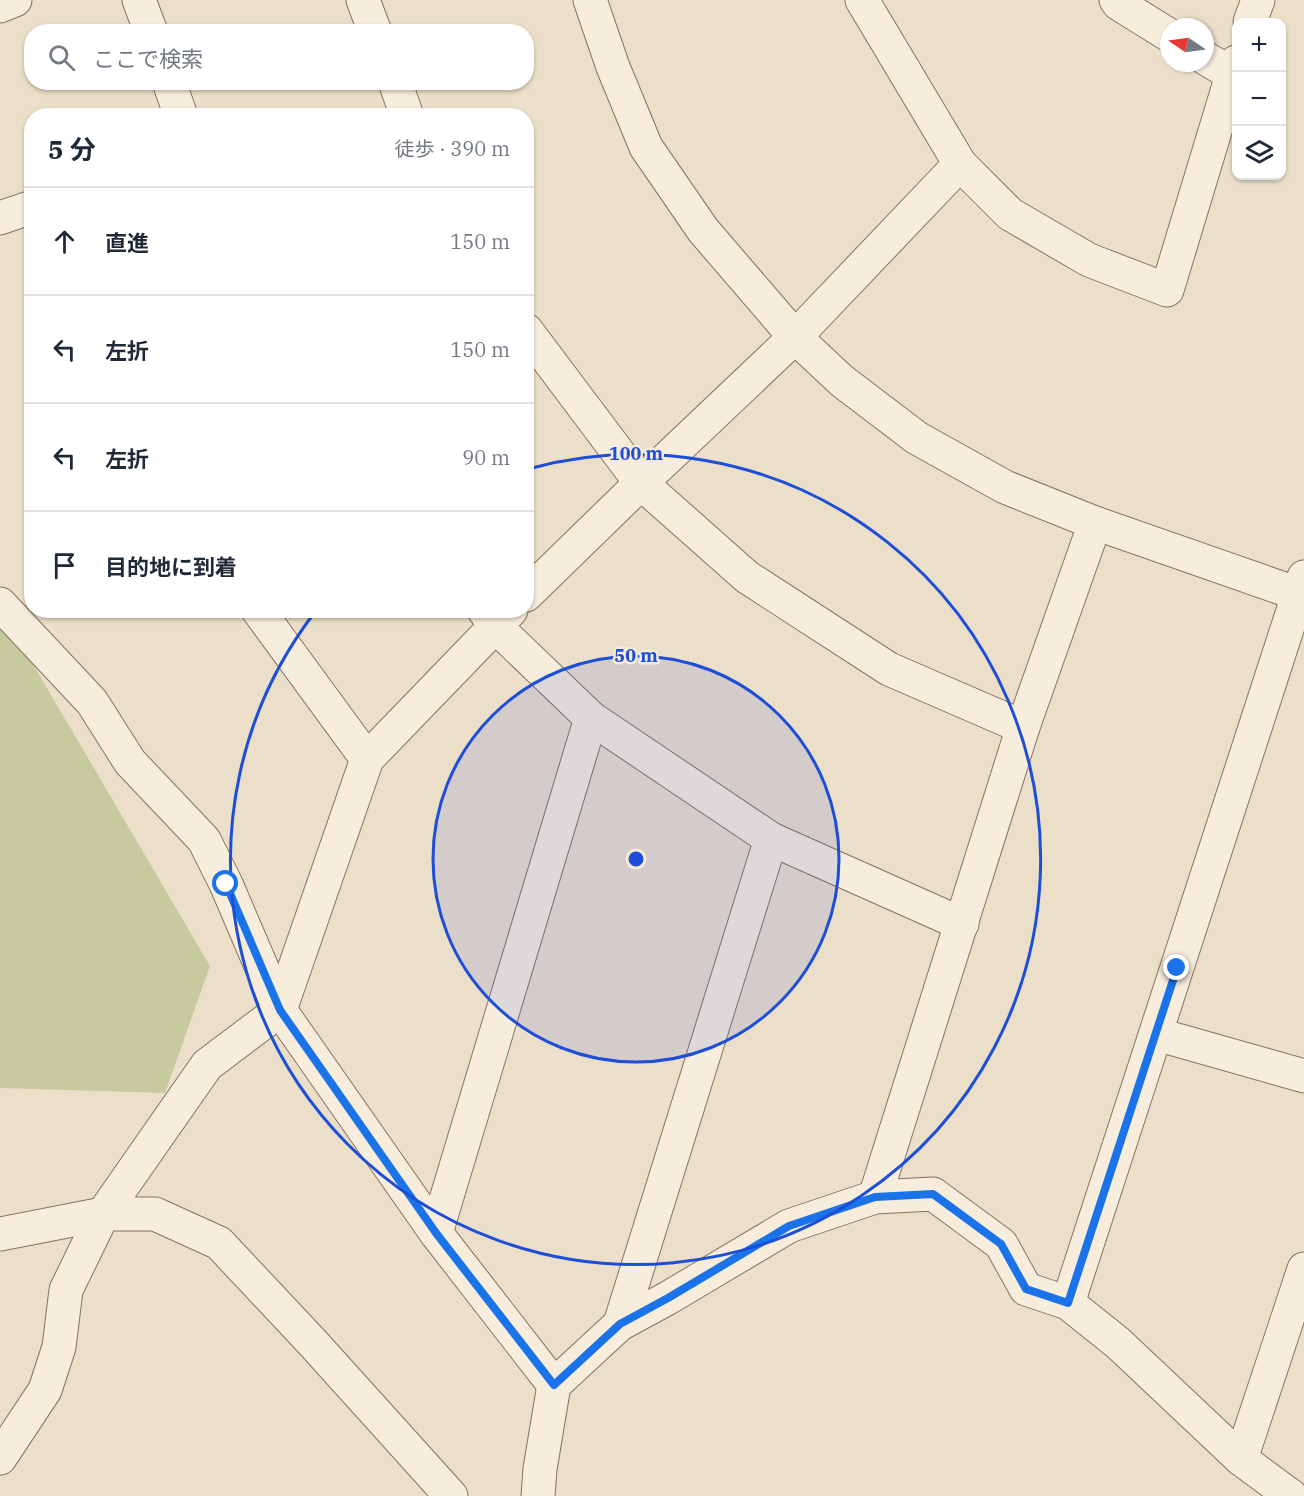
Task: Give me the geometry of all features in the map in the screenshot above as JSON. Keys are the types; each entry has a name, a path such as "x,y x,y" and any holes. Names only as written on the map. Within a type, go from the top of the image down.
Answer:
{"street":[{"path":"0,6 15,0"},
{"path":"139,0 148,24"},
{"path":"363,0 372,24"},
{"path":"590,0 646,147 703,230 795,337 842,381 918,438 1005,487 1095,523 1302,589 1068,1303"},
{"path":"862,0 960,164 1010,214 1089,260 1167,290 1224,65"},
{"path":"1116,0 1160,29"},
{"path":"1251,18 1258,0"},
{"path":"172,90 178,108"},
{"path":"398,90 404,108"},
{"path":"534,587 795,337 960,164"},
{"path":"534,341 641,483 747,577 889,669 1023,727"},
{"path":"875,1197 1023,727 1095,523"},
{"path":"0,604 92,702 130,762 204,840 226,884 280,1010 436,1233 554,1385"},
{"path":"264,618 368,759"},
{"path":"0,1458 45,1390 59,1347 66,1290 103,1214 207,1065 280,1010 368,759 494,618"},
{"path":"498,618 591,718 771,839 962,924"},
{"path":"436,1233 591,718"},
{"path":"620,1324 771,839"},
{"path":"1156,1034 1304,1076"},
{"path":"538,1496 540,1469 554,1385 620,1324 789,1226 875,1197 933,1194 1001,1244 1026,1289 1068,1303 1118,1343 1241,1459 1291,1496"},
{"path":"0,1234 103,1214 155,1214 219,1243 451,1496"},
{"path":"1241,1459 1304,1269"}],"green space":[{"path":"0,608 210,966 165,1093 0,1088"}],"route":[{"path":"226,884 280,1010 436,1233 554,1385 620,1324 789,1226 875,1197 933,1194 1001,1244 1026,1289 1068,1303 1177,968"}]}
